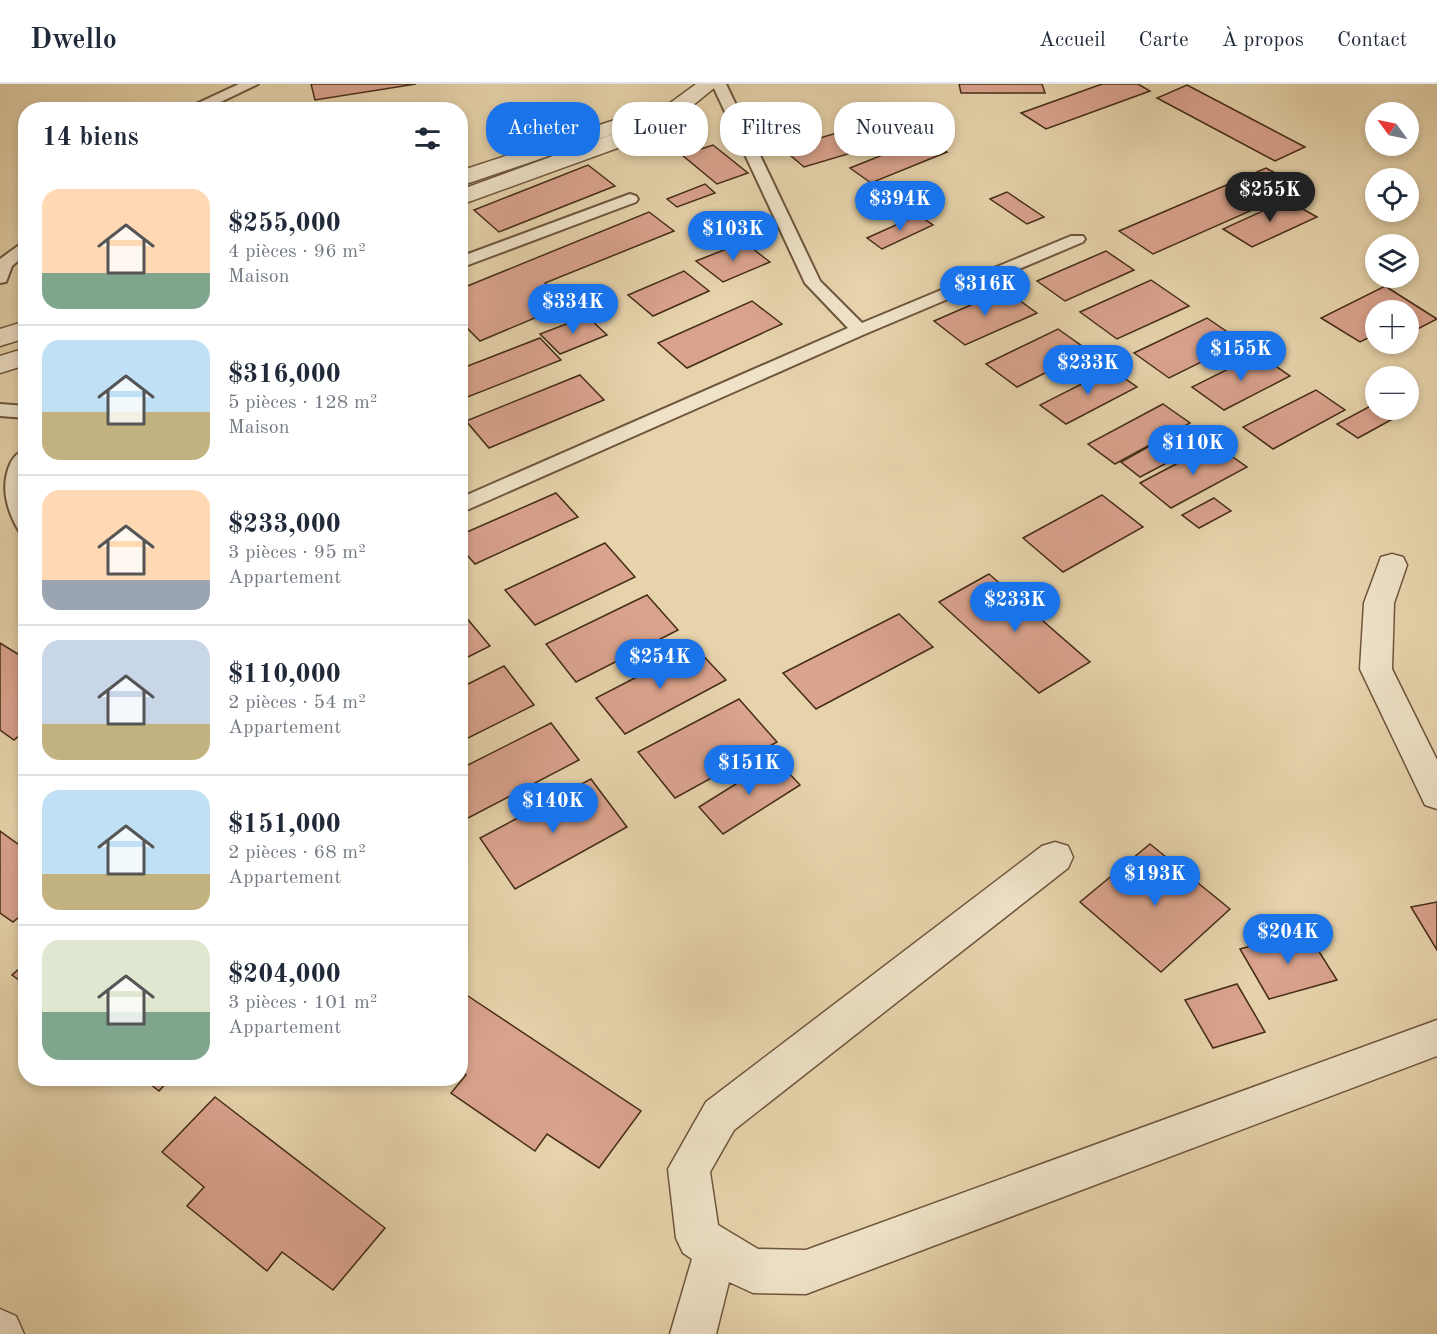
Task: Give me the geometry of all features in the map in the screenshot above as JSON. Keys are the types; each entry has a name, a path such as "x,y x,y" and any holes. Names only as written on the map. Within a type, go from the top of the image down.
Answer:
{"street":[{"path":"685,102 709,84"},
{"path":"468,176 612,126"},
{"path":"468,195 612,142"},
{"path":"0,338 18,332"},
{"path":"0,365 18,359"},
{"path":"1392,565 1379,603 1376,669 1437,795"},
{"path":"1055,857 720,1116 689,1169 698,1238 753,1271 806,1272 1437,1038"},
{"path":"693,1334 716,1249"}],"lane":[{"path":"209,102 251,84"},
{"path":"719,84 813,283 859,330"},
{"path":"468,259 630,199"},
{"path":"468,502 859,330 1077,239"},
{"path":"0,278 4,264 18,252"},
{"path":"0,410 18,411"},
{"path":"18,465 13,470 12,493 18,507"}],"building":[{"path":"311,84 416,84 315,100"},
{"path":"959,84 1042,84 1045,93 961,93"},
{"path":"1102,84 1138,84 1150,91 1046,129 1021,113"},
{"path":"1187,85 1305,147 1275,161 1157,98"},
{"path":"834,134 834,156 841,156 804,167 791,156 822,156 822,137"},
{"path":"713,145 720,151 720,156 727,156 748,173 717,184 683,156 708,156 708,147"},
{"path":"880,156 937,156 871,183 850,168"},
{"path":"588,165 615,186 499,232 474,210"},
{"path":"1266,168 1302,188 1153,254 1119,231"},
{"path":"705,184 715,193 677,207 667,199"},
{"path":"1007,192 1044,217 1027,224 990,199"},
{"path":"1287,200 1317,217 1252,247 1223,229"},
{"path":"649,212 674,231 545,283 568,304 480,341 468,329 468,286"},
{"path":"918,215 933,225 882,249 867,238"},
{"path":"744,242 770,262 723,282 696,261"},
{"path":"1106,251 1134,270 1065,301 1037,281"},
{"path":"684,271 709,291 653,316 628,295"},
{"path":"1151,280 1189,306 1117,339 1080,312"},
{"path":"1381,288 1388,288 1407,300 1365,300 1365,340 1360,342 1321,318"},
{"path":"1005,290 1037,313 965,345 934,321"},
{"path":"752,301 782,324 687,368 658,343"},
{"path":"1419,308 1437,319 1419,328"},
{"path":"587,316 607,335 560,354 540,334"},
{"path":"1207,318 1242,342 1169,378 1134,353"},
{"path":"1058,329 1089,351 1017,387 986,364"},
{"path":"540,338 561,360 468,397 468,366"},
{"path":"1258,354 1290,376 1224,410 1192,387"},
{"path":"1111,369 1137,387 1066,424 1040,405"},
{"path":"580,375 604,400 489,448 468,423 468,420"},
{"path":"1316,390 1345,410 1273,449 1243,427"},
{"path":"1163,404 1190,423 1115,464 1088,444"},
{"path":"1365,409 1365,420 1391,420 1358,438 1337,424"},
{"path":"1166,437 1188,452 1140,477 1121,462"},
{"path":"1214,444 1247,467 1171,508 1140,483"},
{"path":"556,493 578,517 475,564 468,556 468,532"},
{"path":"1102,495 1143,527 1063,572 1023,538"},
{"path":"1214,498 1231,511 1199,528 1182,515"},
{"path":"605,543 635,577 535,625 505,590"},
{"path":"989,574 1090,662 1039,693 939,602"},
{"path":"647,595 678,630 576,682 546,644"},
{"path":"899,614 933,647 816,709 783,673"},
{"path":"468,620 490,646 468,657"},
{"path":"0,643 18,654 18,737 14,740 0,730"},
{"path":"695,647 726,680 625,734 596,698"},
{"path":"504,666 534,705 468,738 468,684"},
{"path":"739,699 777,742 675,798 638,752"},
{"path":"551,723 579,760 468,818 468,765"},
{"path":"776,759 800,785 723,834 699,807"},
{"path":"591,779 627,827 515,889 480,838"},
{"path":"0,831 18,844 18,918 13,922 0,913"},
{"path":"1150,844 1230,909 1161,972 1080,902"},
{"path":"1437,902 1437,950 1411,907"},
{"path":"1306,931 1337,980 1269,999 1240,949"},
{"path":"18,970 18,979 12,975"},
{"path":"1237,984 1265,1032 1213,1048 1185,1000"},
{"path":"468,996 641,1111 599,1168 547,1134 535,1151 451,1093 457,1086 468,1086"},
{"path":"152,1086 164,1086 159,1091"},
{"path":"215,1097 385,1228 333,1290 282,1252 267,1271 187,1206 204,1187 162,1152"}]}
